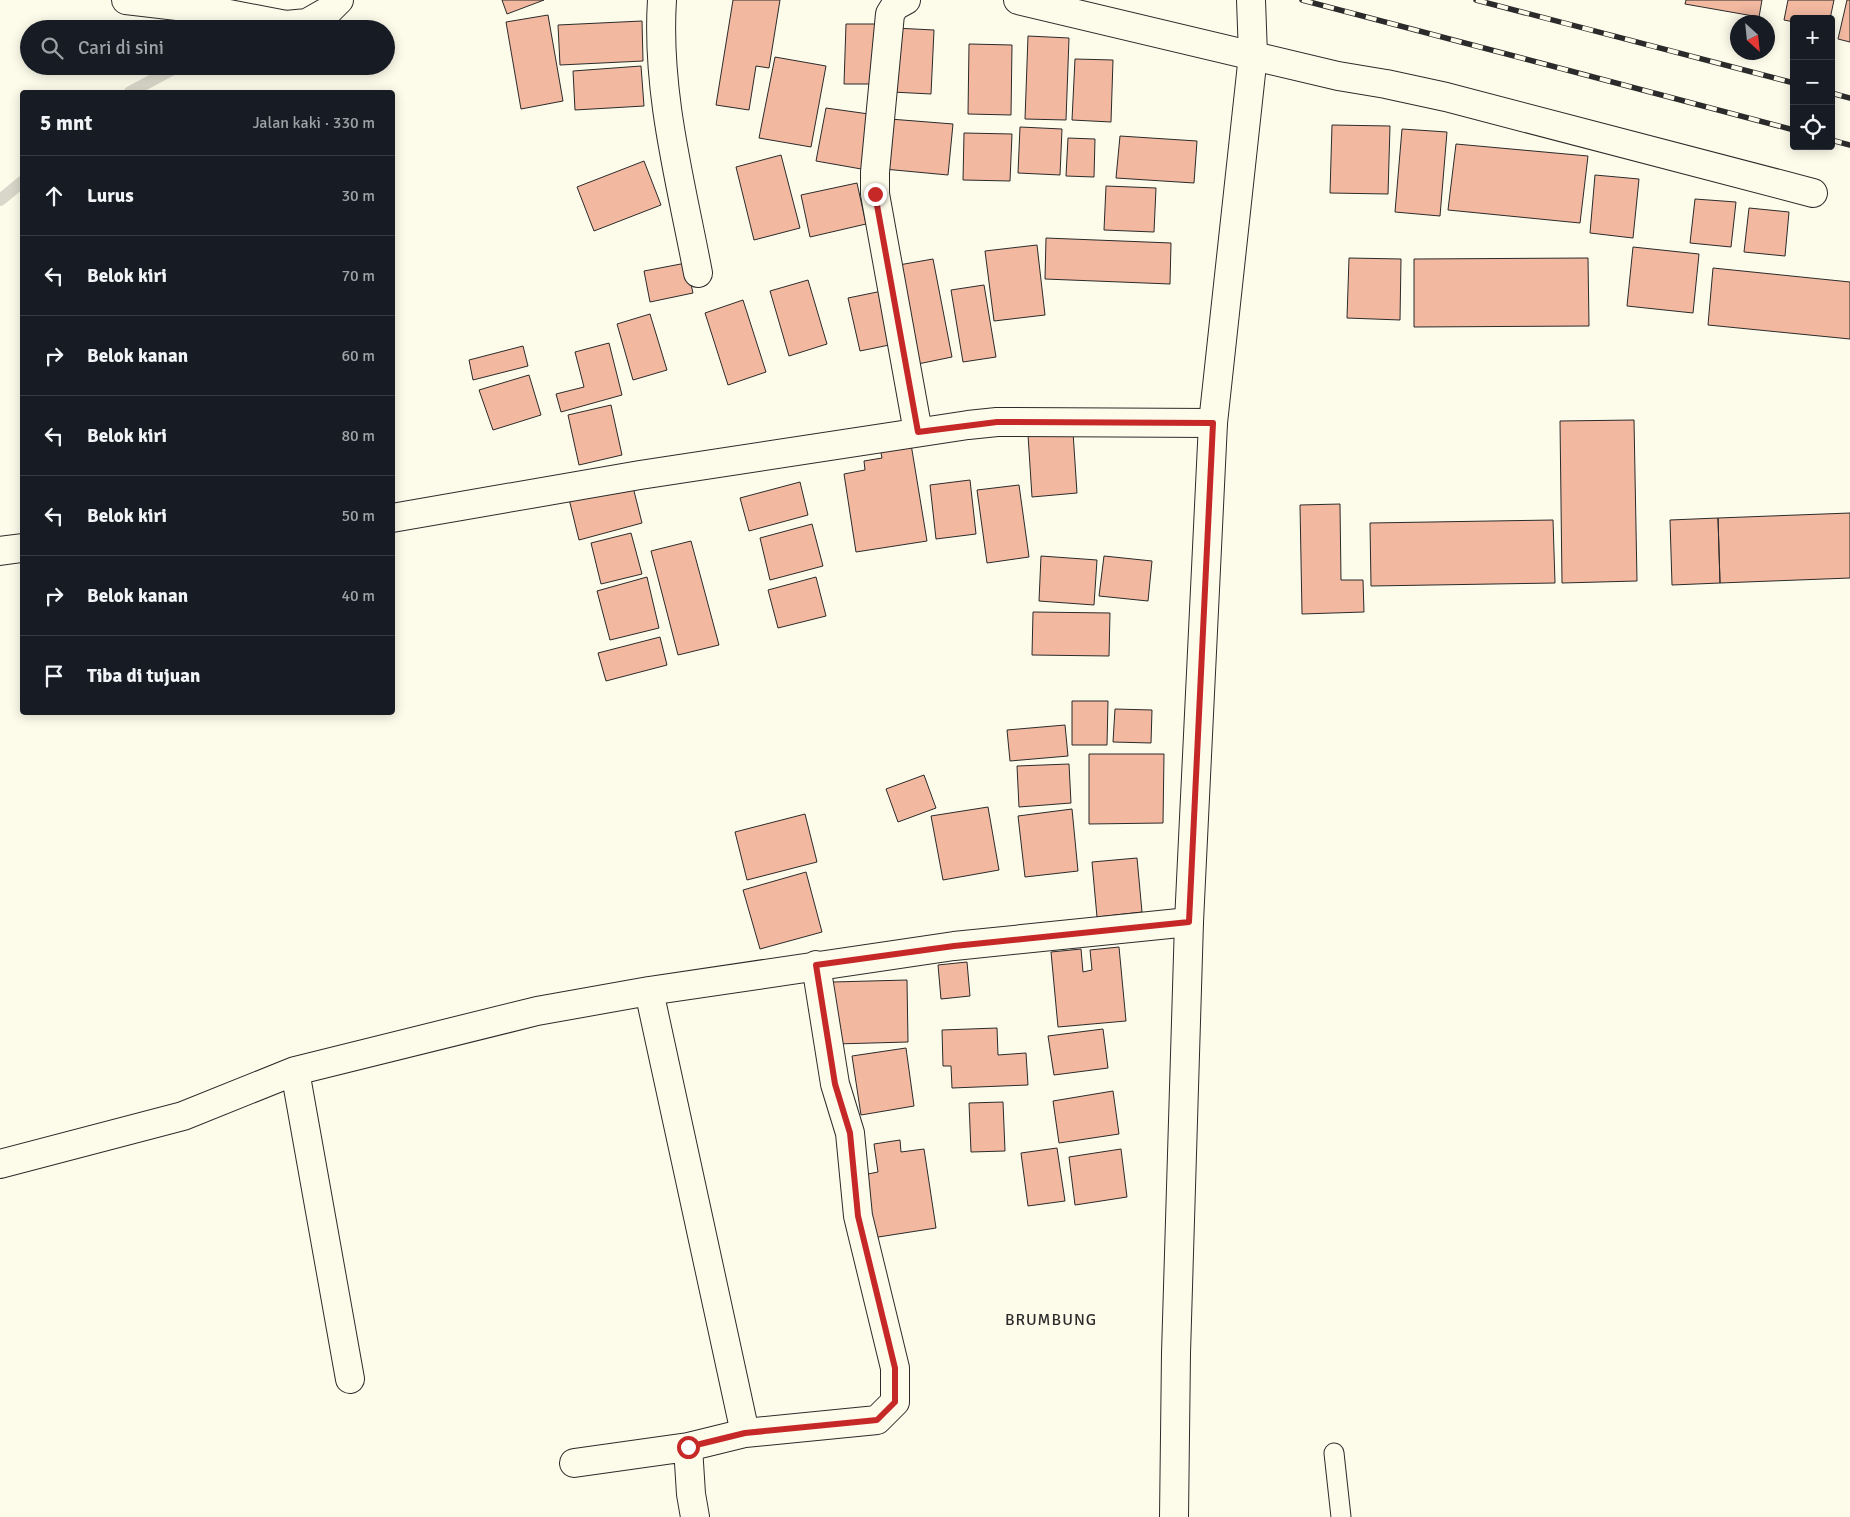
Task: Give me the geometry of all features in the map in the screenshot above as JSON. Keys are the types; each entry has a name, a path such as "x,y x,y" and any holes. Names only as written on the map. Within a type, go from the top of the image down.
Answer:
{"street":[{"path":"126,0 203,9 260,20"},
{"path":"312,20 328,11 339,0"},
{"path":"662,0 663,80 698,273"},
{"path":"906,0 895,6 890,14 875,172 875,194 918,432"},
{"path":"1018,0 1338,76 1446,97 1813,193"},
{"path":"1174,1517 1176,1353 1189,922 1213,423 1253,55 1251,0"},
{"path":"395,517 640,475 918,432 997,422 1213,423"},
{"path":"0,551 20,548"},
{"path":"0,1164 183,1116 295,1071 537,1011 649,991 954,946 1189,922"},
{"path":"574,1463 688,1447 745,1433 877,1420 895,1402 895,1368 858,1216 850,1133 835,1084 816,965"},
{"path":"649,991 745,1433"},
{"path":"295,1071 350,1380"},
{"path":"688,1447 691,1494 695,1517"}],"lane":[{"path":"1334,1453 1340,1517"}],"building":[{"path":"502,0 544,0 507,14"},
{"path":"733,0 780,0 769,68 756,66 749,110 716,105"},
{"path":"1686,0 1762,0 1759,15 1748,15 1685,4"},
{"path":"1788,0 1834,0 1831,15 1790,15 1790,21 1784,20"},
{"path":"1847,0 1850,0 1850,42 1838,39"},
{"path":"548,15 563,101 521,109 506,22"},
{"path":"642,21 643,61 560,65 558,25"},
{"path":"846,24 882,24 880,84 844,84"},
{"path":"895,28 934,30 931,94 892,92"},
{"path":"1028,36 1069,38 1066,120 1025,119"},
{"path":"969,44 1012,45 1011,115 968,114"},
{"path":"775,57 826,66 811,147 759,138"},
{"path":"1075,59 1113,60 1111,122 1072,120"},
{"path":"641,66 644,106 575,110 573,71"},
{"path":"826,108 876,115 867,170 816,161"},
{"path":"890,119 953,124 948,175 884,169"},
{"path":"1332,125 1390,126 1388,194 1330,193"},
{"path":"1020,127 1062,129 1060,175 1018,173"},
{"path":"1402,129 1447,132 1440,216 1395,212"},
{"path":"964,133 1012,134 1010,181 963,180"},
{"path":"1120,136 1197,141 1194,183 1116,178"},
{"path":"1068,138 1095,139 1094,177 1066,176"},
{"path":"1456,144 1588,156 1580,223 1448,210"},
{"path":"781,155 800,228 754,240 736,167"},
{"path":"644,161 661,205 594,231 577,187"},
{"path":"1595,175 1639,179 1633,238 1590,233"},
{"path":"857,183 866,224 810,237 801,195"},
{"path":"1106,186 1156,188 1154,232 1104,230"},
{"path":"1695,199 1736,202 1731,247 1690,243"},
{"path":"1749,208 1789,212 1785,256 1744,252"},
{"path":"1046,238 1171,243 1170,284 1045,279"},
{"path":"1037,245 1045,315 994,321 985,251"},
{"path":"1633,247 1699,254 1693,313 1627,306"},
{"path":"1349,258 1401,259 1400,320 1347,318"},
{"path":"1588,258 1589,326 1414,327 1414,259"},
{"path":"933,259 952,357 913,365 893,266"},
{"path":"686,263 693,293 650,302 644,271"},
{"path":"1713,268 1850,282 1850,339 1708,325"},
{"path":"808,280 827,344 789,356 770,291"},
{"path":"984,285 996,357 963,362 951,290"},
{"path":"887,290 899,343 860,351 848,298"},
{"path":"743,300 766,372 728,385 705,313"},
{"path":"650,314 667,370 633,380 617,324"},
{"path":"609,343 622,395 561,412 556,394 584,387 575,352"},
{"path":"523,346 528,366 473,380 469,360"},
{"path":"529,375 541,415 493,430 479,390"},
{"path":"611,405 622,455 579,465 568,415"},
{"path":"1634,420 1637,581 1562,583 1560,421"},
{"path":"1073,432 1077,493 1032,497 1028,435"},
{"path":"910,438 927,541 856,552 844,474 865,470 864,461 882,458 879,443"},
{"path":"970,480 976,534 936,539 930,485"},
{"path":"800,482 808,515 749,531 740,498"},
{"path":"632,483 642,523 579,540 569,499"},
{"path":"1019,485 1029,557 987,563 977,490"},
{"path":"1340,504 1341,580 1363,580 1364,612 1302,614 1300,505"},
{"path":"1850,513 1850,578 1720,583 1718,518"},
{"path":"1718,518 1720,583 1672,585 1670,520"},
{"path":"1553,520 1555,583 1371,586 1370,523"},
{"path":"812,524 823,566 770,580 760,538"},
{"path":"631,533 642,574 601,584 591,543"},
{"path":"691,541 719,645 678,655 651,551"},
{"path":"1041,556 1097,560 1094,605 1039,601"},
{"path":"1104,556 1152,561 1148,601 1099,596"},
{"path":"647,577 659,628 610,640 597,591"},
{"path":"816,577 826,616 778,628 768,590"},
{"path":"1033,612 1110,613 1109,656 1032,655"},
{"path":"660,637 667,665 606,681 598,653"},
{"path":"1072,701 1108,701 1107,745 1072,745"},
{"path":"1115,709 1152,710 1151,743 1113,742"},
{"path":"1065,725 1068,756 1010,761 1007,730"},
{"path":"1089,754 1164,754 1163,823 1089,824"},
{"path":"1069,764 1071,803 1019,807 1017,766"},
{"path":"924,775 936,808 898,822 886,789"},
{"path":"988,807 999,870 943,880 931,816"},
{"path":"1072,809 1078,871 1025,877 1018,816"},
{"path":"805,814 817,862 747,880 735,832"},
{"path":"1137,858 1142,912 1097,917 1092,862"},
{"path":"806,872 822,932 760,949 743,890"},
{"path":"1119,947 1126,1021 1058,1027 1051,952 1081,949 1083,972 1092,970 1090,950"},
{"path":"967,962 970,996 941,999 938,965"},
{"path":"907,980 908,1042 835,1044 833,982"},
{"path":"997,1028 998,1055 1026,1053 1028,1085 952,1088 951,1066 943,1066 942,1030"},
{"path":"1103,1029 1108,1068 1054,1075 1048,1036"},
{"path":"906,1048 914,1106 861,1115 852,1056"},
{"path":"1113,1091 1119,1134 1059,1143 1053,1101"},
{"path":"1003,1102 1005,1151 971,1152 969,1103"},
{"path":"900,1140 901,1152 924,1149 936,1228 872,1238 863,1175 878,1172 874,1144"},
{"path":"1057,1148 1065,1201 1028,1206 1021,1153"},
{"path":"1121,1149 1127,1197 1075,1205 1069,1157"}],"waterway":[{"path":"134,90 162,75"},
{"path":"0,200 20,184"}],"railway":[{"path":"1302,0 1790,129"},
{"path":"1476,0 1790,82"},
{"path":"1835,94 1850,98"},
{"path":"1835,141 1850,145"}],"district":[{"name":"BRUMBUNG","path":"1051,1319"}],"route":[{"path":"688,1447 745,1433 877,1420 895,1402 895,1368 858,1216 850,1133 835,1084 816,965 954,946 1189,922 1213,423 997,422 918,432 875,194"}]}
